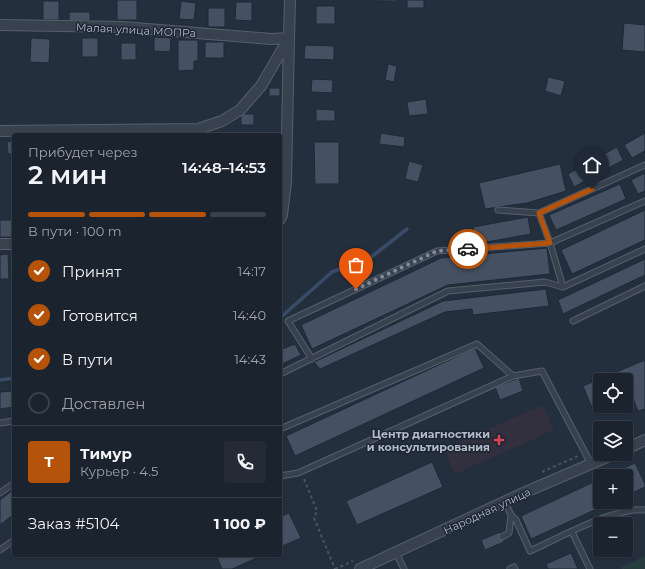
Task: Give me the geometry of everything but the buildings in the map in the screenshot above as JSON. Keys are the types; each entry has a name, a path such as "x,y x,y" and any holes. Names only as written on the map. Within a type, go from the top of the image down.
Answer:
{"street":[{"path":"282,215 286,182 290,0"},
{"name":"Малая улица МОПРа","path":"0,25 122,27 271,39 289,38"},
{"path":"0,131 198,129 222,121 240,110 261,86 289,38"},
{"path":"0,244 12,244"},
{"path":"633,445 645,440"},
{"name":"Народная улица","path":"360,569 505,502 600,461"}],"lane":[{"path":"498,210 539,213 645,165"},
{"path":"312,360 288,321 437,251 550,243 645,201"},
{"path":"539,213 550,243 563,287"},
{"path":"282,373 312,360 448,291 545,282 563,287 645,249"},
{"path":"572,321 645,286"},
{"path":"282,428 477,344 513,376"},
{"path":"282,476 302,472 513,376 542,371 592,465"},
{"path":"0,423 12,421"},
{"path":"0,493 12,484"},
{"path":"505,502 511,515 516,520 530,551 604,517 626,510 645,510"},
{"path":"502,537 509,533 511,515"},
{"path":"572,532 590,569"},
{"path":"0,550 12,541"},
{"path":"396,553 404,569"},
{"path":"510,569 514,567 515,569"}],"path":[{"path":"302,472 317,511 314,518 335,569"}],"shaded area":[{"name":"Центр диагностики и консультирования","path":"543,405 554,430 455,474 444,449"}],"green space":[{"path":"645,556 645,569 622,569 621,567"}],"waterway":[{"path":"282,316 332,272 370,258 407,229"},
{"path":"0,380 12,378"}],"way so far":[{"path":"356,289 437,251 468,249"}],"place":[{"name":"Центр диагностики и консультирования","path":"499,440"}],"route":[{"path":"468,249 550,243 539,213 592,189"}]}
